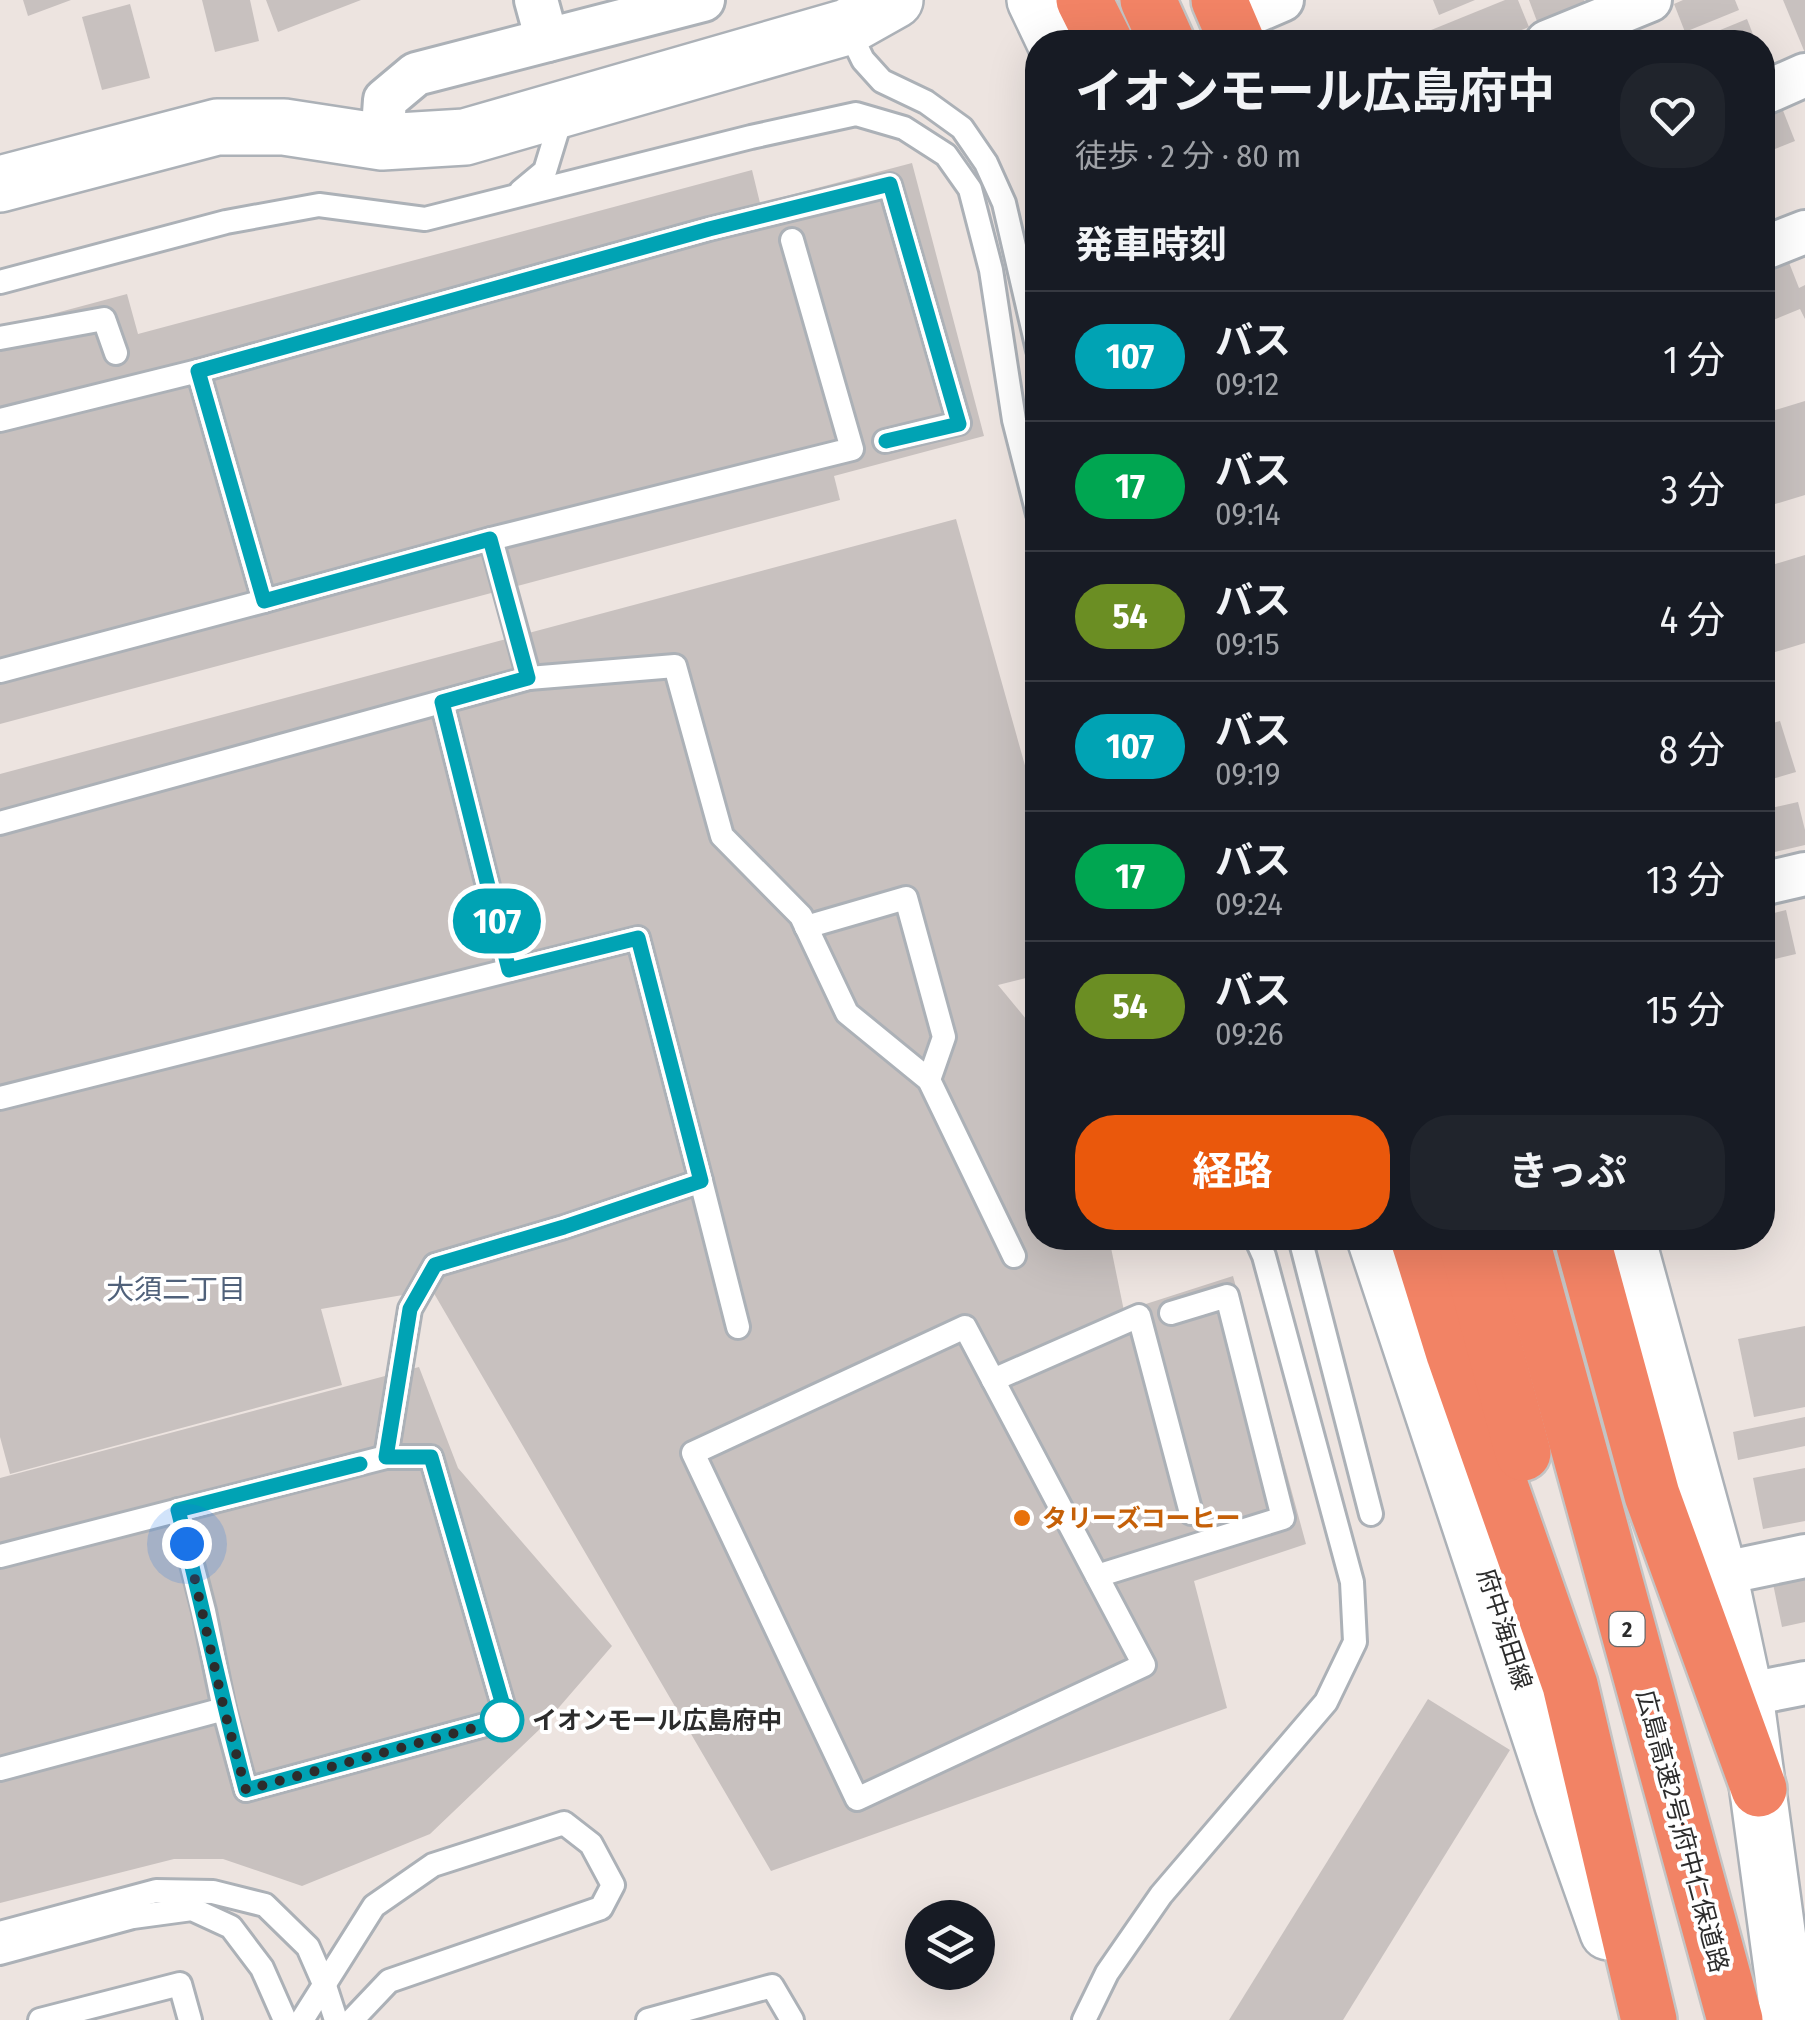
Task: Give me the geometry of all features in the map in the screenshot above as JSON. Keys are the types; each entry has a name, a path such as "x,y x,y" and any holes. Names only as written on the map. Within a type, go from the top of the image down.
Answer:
{"highway":[{"path":"1047,0 1061,30"},
{"path":"1084,0 1099,30"},
{"path":"1148,0 1162,30"},
{"path":"1422,1250 1454,1354 1570,1685 1648,2020"},
{"name":"2","path":"1467,1250 1678,2020"},
{"name":"広島高速2号;府中仁保道路","path":"1524,1250 1735,2020"},
{"path":"1585,1250 1652,1495 1758,1789"}],"main road":[{"path":"0,184 216,127 284,127 382,142 465,137 847,27 895,0"},
{"path":"1035,0 1049,30"},
{"name":"府中海田線","path":"1379,1250 1563,1806 1639,2020"},
{"path":"1630,1250 1719,1574 1745,1695 1789,2020"}],"street":[{"path":"382,142 386,100 416,74 542,20 703,0"},
{"path":"1577,30 1650,0"},
{"path":"1775,88 1805,75"},
{"path":"1775,244 1805,232"},
{"path":"1775,881 1805,874"},
{"path":"1719,1574 1805,1556"},
{"path":"1745,1695 1805,1684"}],"lane":[{"path":"847,27 863,60 882,80 926,102 962,128 986,163 1004,202 1025,293"},
{"path":"515,196 545,171 564,108"},
{"path":"0,282 226,222 320,204 425,219 856,114 904,128 946,154 970,189 991,270 1014,420 1025,463"},
{"path":"0,420 198,371 722,225 890,184 959,424 886,441"},
{"path":"0,672 490,539 852,450 792,240"},
{"path":"0,338 104,320 116,353"},
{"path":"198,371 264,601"},
{"path":"490,539 528,678"},
{"path":"0,823 528,678 674,666 722,836 801,916 847,1013 929,1080 1014,1256"},
{"path":"442,702 509,970"},
{"path":"806,927 906,898 944,1037 929,1080"},
{"path":"0,1098 638,938 738,1327"},
{"path":"386,1457 410,1309 435,1265 701,1181"},
{"path":"1084,2020 1107,1972 1150,1911 1326,1702 1355,1642 1352,1582 1261,1250"},
{"path":"1303,1250 1371,1514"},
{"path":"1097,1576 1284,1518 1227,1296 1171,1313"},
{"path":"993,1380 1139,1316 1191,1513"},
{"path":"964,1327 993,1380 1144,1665 858,1800 693,1454 964,1327"},
{"path":"0,1556 178,1510 386,1457 431,1457 507,1719 246,1790 178,1510"},
{"path":"0,1769 224,1709"},
{"path":"302,2020 374,1906 433,1865 564,1824 591,1844 613,1885 601,1908 389,1982 352,2020"},
{"path":"0,1933 156,1891 212,1892 265,1906 308,1948 336,2020"},
{"path":"0,1953 133,1916 192,1909 232,1927 262,1968 285,2020"},
{"path":"40,2020 180,1984 190,2020"},
{"path":"648,2020 772,1986 792,2020"}],"building":[{"path":"23,0 71,0 28,16"},
{"path":"202,0 250,0 259,41 215,52"},
{"path":"266,0 361,0 278,32"},
{"path":"1433,0 1475,0 1439,15"},
{"path":"1505,0 1518,0 1529,27 1521,30 1431,30"},
{"path":"1529,0 1584,0 1586,5 1538,24"},
{"path":"1683,0 1735,0 1739,10 1684,30 1674,4"},
{"path":"1783,0 1805,0 1805,53"},
{"path":"130,4 150,78 102,90 82,17"},
{"path":"1747,19 1751,30 1720,30"},
{"path":"1782,108 1795,141 1775,149 1775,111"},
{"path":"912,163 984,436 834,476 840,500 0,724 0,328 127,294 138,334 752,170 760,203"},
{"path":"1788,260 1799,288 1805,285 1805,319 1800,309 1775,319 1775,265"},
{"path":"1805,401 1805,495 1775,504 1775,410"},
{"path":"956,519 1025,766 1025,978 998,985 1025,1018 1025,1250 1111,1250 1124,1311 1233,1276 1306,1544 1194,1581 1227,1708 771,1871 432,1290 321,1309 342,1385 10,1474 0,1437 0,774"},
{"path":"1805,555 1805,643 1775,652 1775,564"},
{"path":"1780,721 1796,772 1775,778 1775,722"},
{"path":"1798,802 1805,845 1775,852 1775,807"},
{"path":"1786,910 1796,954 1775,959 1775,913"},
{"path":"1805,1326 1805,1407 1754,1417 1738,1339"},
{"path":"419,1367 458,1468 612,1646 542,1727 430,1834 302,1886 223,1859 174,1859 0,1903 0,1478"},
{"path":"1805,1417 1805,1446 1738,1460 1733,1432"},
{"path":"1805,1468 1805,1521 1763,1529 1753,1478"},
{"path":"1805,1571 1805,1622 1782,1627 1772,1579"},
{"path":"1428,1699 1510,1750 1343,2020 1229,2020"}],"bus line":[{"name":"107","path":"360,1464 178,1510 246,1790 507,1719 431,1457 386,1457 410,1309 435,1265 701,1181 638,938 509,970 442,702 528,678 490,539 264,601 198,371 709,229 890,184 959,424 886,441"}],"place":[{"name":"タリーズコーヒー","path":"1022,1518"},
{"name":"イオンモール広島府中","path":"502,1720"}],"district":[{"name":"大須二丁目","path":"176,1289"}],"route":[{"path":"187,1544 246,1790 507,1719 502,1720"}]}
